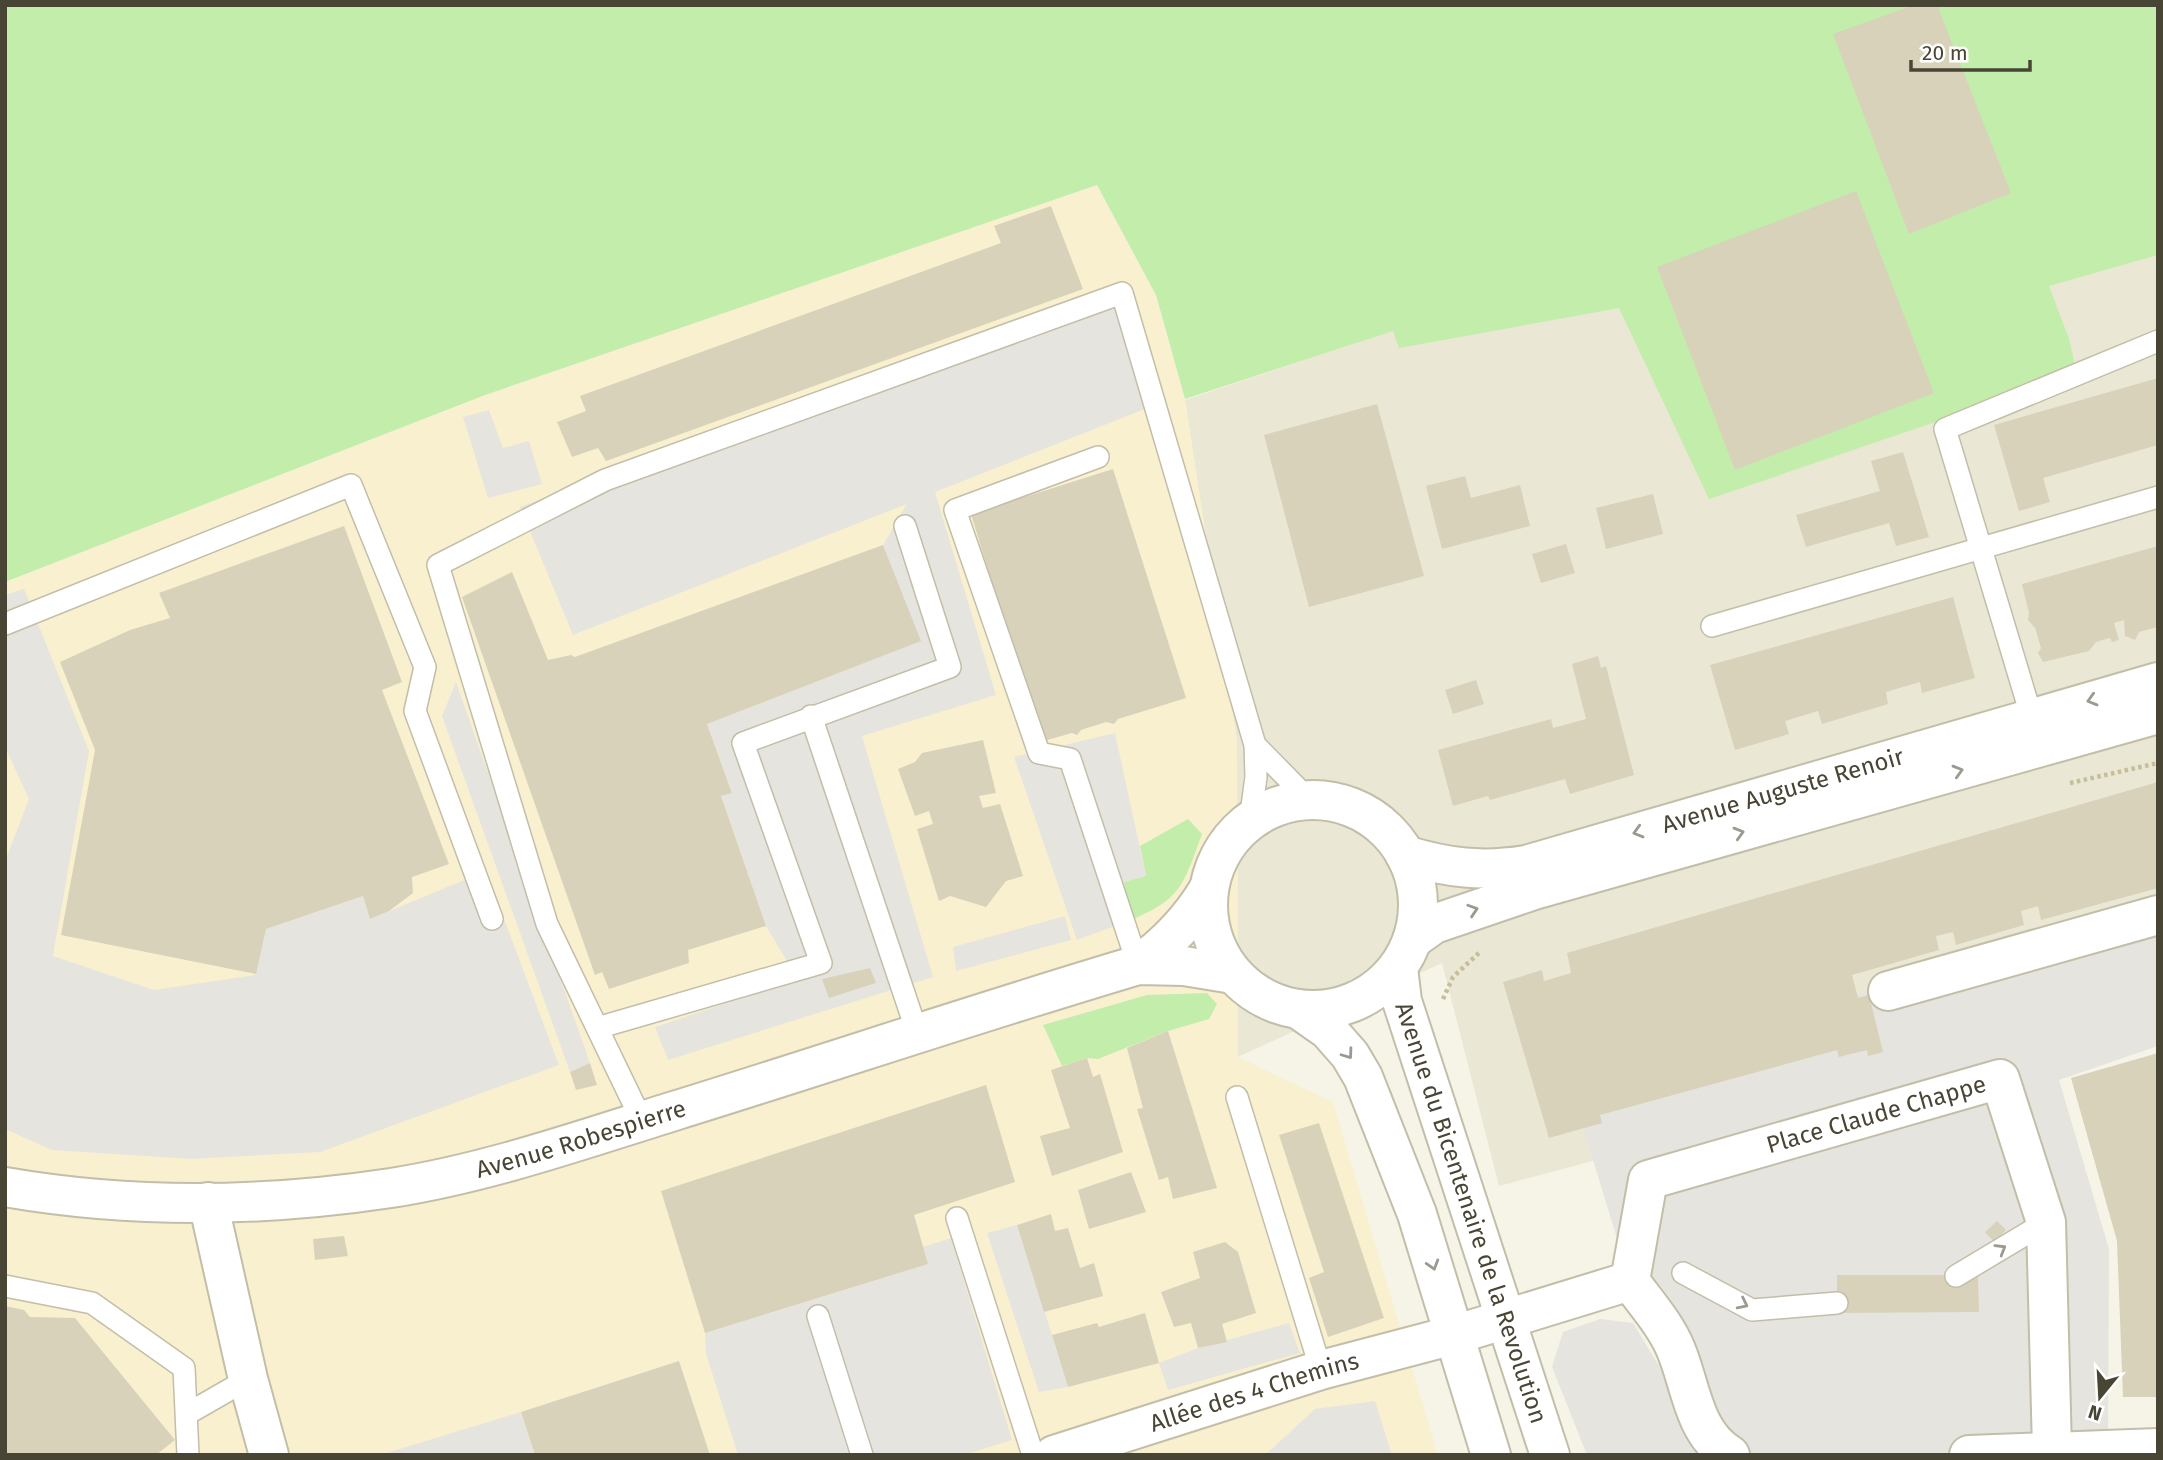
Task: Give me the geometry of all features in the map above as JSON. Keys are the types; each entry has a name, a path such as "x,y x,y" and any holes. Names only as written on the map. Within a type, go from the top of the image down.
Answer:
{"street":[{"name":"Avenue Auguste Renoir","path":"1405,954 1434,923 2036,733 2158,682"},
{"name":"Avenue Auguste Renoir","path":"1405,855 1460,869 1491,870 1526,864 2036,733 2158,714"},
{"path":"1309,800 1338,803 1365,814 1388,832 1405,855 1418,897 1405,954 1378,988 1353,1002 1326,1010 1298,1009 1273,1003 1252,991 1233,975 1211,935 1208,890 1222,851 1250,821 1288,803 1309,800"},
{"name":"Avenue Robespierre","path":"1138,965 1171,939 1208,890"},
{"path":"1888,991 2158,915"},
{"name":"Avenue du Bicentenaire de la Revolution","path":"1405,954 1402,1001 1508,1319 1550,1455"},
{"name":"Avenue Robespierre","path":"5,1187 124,1202 302,1198 392,1188 468,1172 642,1121 917,1032 1138,965 1184,966 1233,975"},
{"path":"1298,1009 1328,1030 1350,1055 1363,1077 1417,1214 1491,1455"},
{"name":"Place Claude Chappe","path":"1630,1280 1647,1180 2000,1079 2046,1222 2052,1450"},
{"path":"208,1202 248,1380 269,1455"},
{"path":"1508,1319 1630,1280 1675,1347 1699,1420 1719,1448 1730,1455"},
{"name":"Allée des 4 Chemins","path":"1054,1455 1321,1370 1508,1319"},
{"path":"1979,1454 2158,1448"}],"lane":[{"path":"642,1121 547,924 438,565 605,481 1122,293 1255,745 1256,777 1250,821"},
{"path":"2036,733 1945,429 2158,341"},
{"path":"1098,457 955,510 1039,753 1070,759 1138,965"},
{"path":"5,624 351,485 425,667 415,711 492,919"},
{"path":"1712,626 2158,497"},
{"path":"597,1028 821,963 743,743 950,667 905,526"},
{"path":"811,716 917,1032"},
{"path":"1255,745 1309,800"},
{"path":"1237,1097 1321,1370"},
{"path":"957,1218 1033,1455"},
{"path":"1956,1276 2046,1222"},
{"path":"1683,1273 1752,1310 1837,1303"},
{"path":"5,1286 92,1303 184,1368 188,1455"},
{"path":"818,1316 862,1455"},
{"path":"187,1414 248,1380"}],"path":[{"path":"2066,784 2158,763"},
{"path":"1418,1051 1453,977 1485,948"}],"shaded area":[{"path":"1097,185 1156,295 1185,400 1237,741 1238,1057 1333,1102 1438,1455 5,1455 5,582 485,395"},
{"path":"2158,255 2158,1010 1499,1186 1442,963 1238,1057 1237,741 1185,400 1395,330 1638,260 2044,287"},
{"path":"1123,282 1165,401 935,492 996,695 862,736 933,977 668,1060 655,1027 798,979 766,926 721,796 732,792 707,724 920,641 883,545 907,504 573,635 520,507"},
{"path":"489,410 503,448 529,441 542,484 488,498 463,417"},
{"path":"24,589 89,751 53,956 154,990 255,975 266,929 363,896 370,919 486,871 559,1065 320,1152 192,1159 52,1150 5,1129 5,861 29,799 5,747 5,595"},
{"path":"456,682 590,1063 570,1072 442,716"},
{"path":"1115,733 1146,876 1124,882 1128,921 1077,940 1014,757"},
{"path":"2158,908 2158,1046 2059,1080 2109,1249 2108,1448 1996,1455 1730,1455 1630,1281 1568,1078"},
{"path":"1065,916 1071,940 956,971 953,947"},
{"path":"1017,1225 1068,1387 1039,1392 987,1233"},
{"path":"951,1238 1012,1440 964,1455 738,1455 706,1354 705,1333 928,1264 923,1247"},
{"path":"1600,1319 1633,1323 1664,1374 1697,1455 1587,1455 1552,1367 1563,1332"},
{"path":"1289,1323 1300,1353 1168,1390 1159,1363 1198,1348"},
{"path":"1375,1401 1392,1455 1265,1455 1315,1409"},
{"path":"521,1412 535,1455 380,1455"}],"green space":[{"path":"5,5 2158,5 2158,255 2049,286 2069,339 2077,374 1709,499 1619,308 1399,348 1393,331 1185,399 1156,295 1097,185 485,395 5,582"},
{"path":"1188,819 1202,834 1184,879 1170,898 1128,921 1124,882 1146,875 1140,846"},
{"path":"1207,993 1217,1004 1209,1019 1168,1031 1098,1059 1087,1058 1062,1066 1043,1025 1147,995"}],"building":[{"path":"1914,5 1937,5 2011,193 1909,234 1833,34"},
{"path":"1856,191 1934,393 1735,470 1657,267"},
{"path":"1051,206 1083,289 606,461 598,448 572,457 557,422 586,411 580,396 1001,243 994,226"},
{"path":"2158,378 2158,445 2043,478 2050,502 2019,511 1994,425"},
{"path":"1377,404 1424,576 1309,607 1264,435"},
{"path":"1903,452 1929,537 1896,546 1889,523 1806,547 1796,515 1880,491 1871,461"},
{"path":"1113,469 1186,698 1118,719 1114,724 1106,722 1081,730 1077,735 1072,733 1040,742 971,514"},
{"path":"1465,476 1471,498 1520,485 1530,526 1442,549 1426,486"},
{"path":"1653,494 1663,534 1606,549 1596,508"},
{"path":"344,526 402,682 382,690 449,864 412,877 413,893 389,911 370,919 363,896 266,929 256,974 61,935 95,750 60,662 130,630 170,618 159,593"},
{"path":"1566,544 1575,573 1541,583 1532,554"},
{"path":"883,545 921,641 707,724 732,793 721,796 766,926 688,950 689,963 609,989 602,972 595,975 462,597 512,572 548,660 571,655 575,657"},
{"path":"2158,546 2158,627 2139,632 2135,640 2125,636 2124,620 2114,623 2119,640 2112,642 2110,638 2096,642 2089,651 2043,662 2038,653 2041,648 2035,628 2028,620 2029,613 2022,584"},
{"path":"1953,597 1975,678 1922,693 1920,682 1886,692 1888,704 1822,724 1818,711 1785,721 1789,734 1735,750 1710,665"},
{"path":"1598,656 1601,668 1606,666 1634,775 1570,794 1565,779 1490,800 1488,796 1453,806 1438,750 1551,719 1553,728 1586,719 1572,664"},
{"path":"1476,680 1484,704 1453,714 1445,690"},
{"path":"983,740 996,793 979,796 983,808 1000,804 1023,876 1006,881 986,907 950,896 939,901 917,829 933,824 929,811 915,816 898,769 915,762 922,753"},
{"path":"2158,782 2158,888 2041,920 2038,906 2021,911 2024,925 1956,945 1953,932 1936,936 1939,950 1852,975 1858,998 1869,995 1883,1052 1868,1056 1867,1050 1839,1057 1837,1050 1600,1115 1602,1123 1549,1138 1503,982 1542,970 1544,981 1571,973 1567,953"},
{"path":"870,968 876,983 829,998 822,979"},
{"path":"1168,1031 1217,1188 1173,1199 1168,1177 1159,1180 1137,1109 1143,1108 1127,1048"},
{"path":"2158,1053 2158,1397 2123,1397 2117,1241 2071,1078"},
{"path":"1087,1058 1093,1077 1100,1074 1123,1152 1052,1176 1040,1136 1070,1128 1051,1070"},
{"path":"590,1063 597,1085 576,1090 570,1072"},
{"path":"986,1085 1015,1182 914,1215 928,1264 705,1333 661,1191"},
{"path":"1319,1123 1384,1318 1328,1337 1309,1278 1324,1272 1279,1135"},
{"path":"1131,1172 1146,1212 1089,1229 1078,1190"},
{"path":"1051,1214 1055,1231 1068,1228 1080,1268 1094,1263 1103,1296 1044,1312 1017,1225"},
{"path":"1997,1221 2006,1230 1994,1242 1985,1232"},
{"path":"344,1236 348,1256 315,1260 313,1239"},
{"path":"1225,1242 1238,1252 1256,1313 1222,1324 1227,1342 1198,1348 1191,1323 1174,1327 1161,1292 1200,1278 1193,1252"},
{"path":"1837,1275 1978,1275 1979,1312 1837,1313"},
{"path":"5,1306 24,1310 30,1317 75,1318 175,1440 156,1455 5,1455"},
{"path":"1145,1313 1159,1363 1068,1387 1052,1335 1097,1323 1099,1327"},
{"path":"679,1361 710,1455 535,1455 521,1412"}]}
